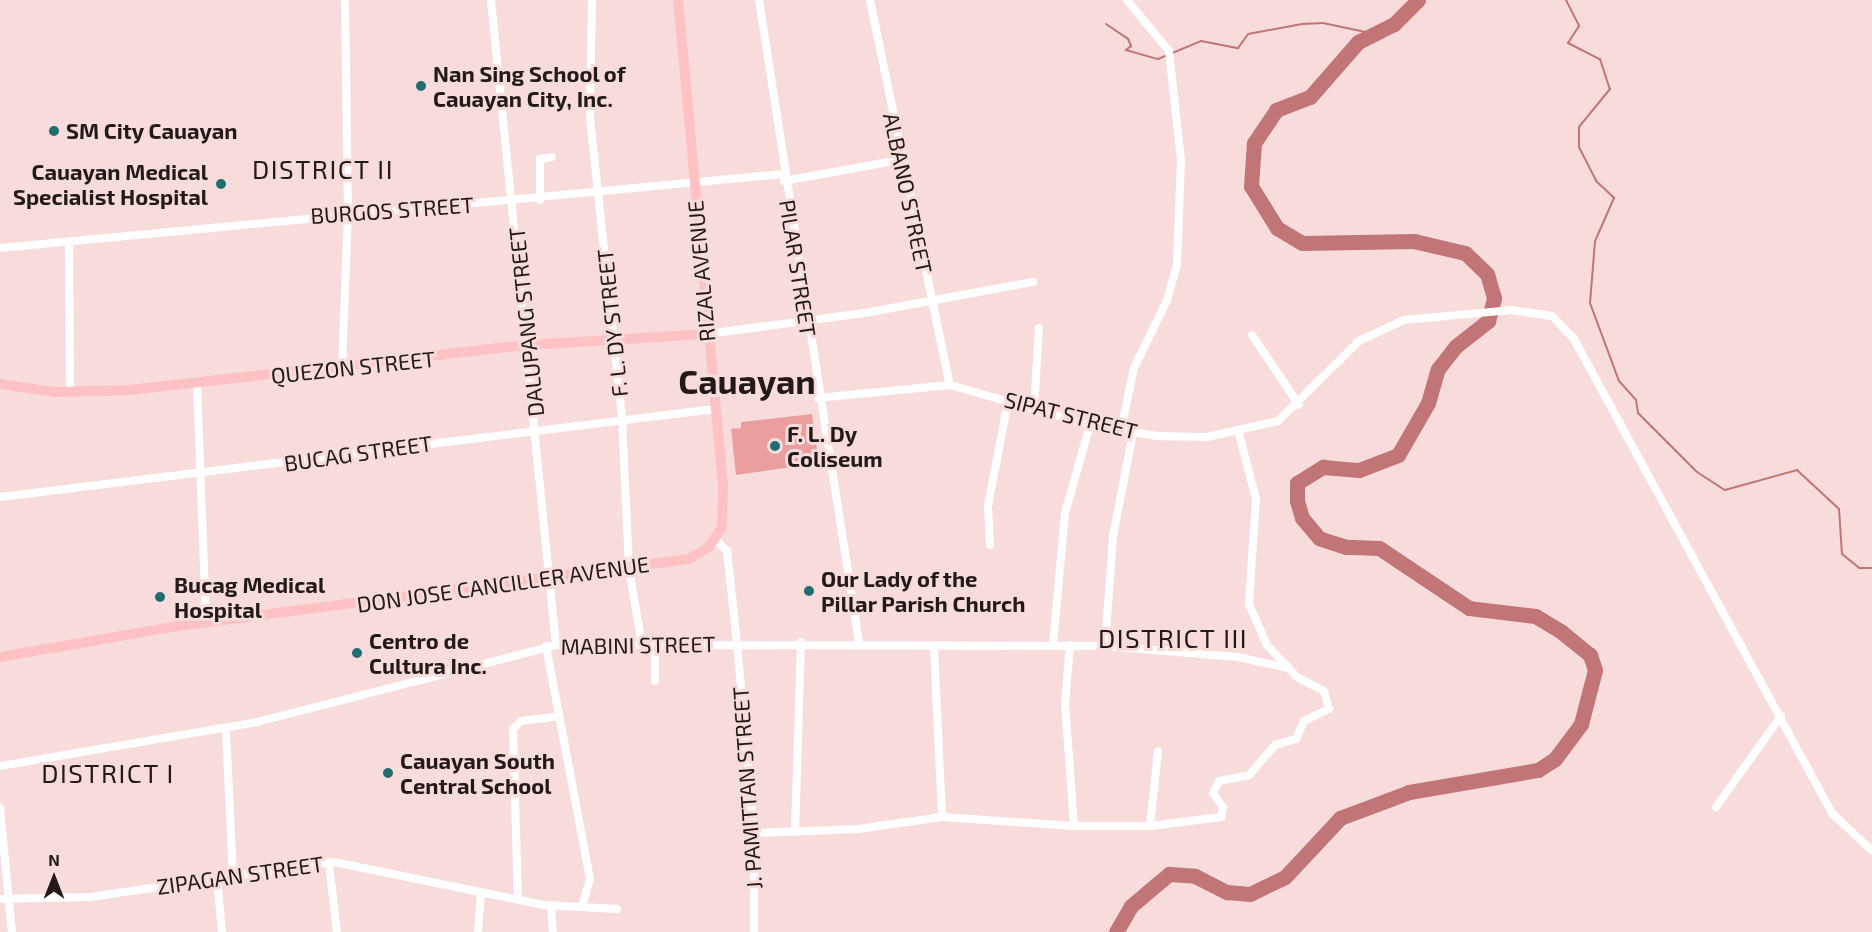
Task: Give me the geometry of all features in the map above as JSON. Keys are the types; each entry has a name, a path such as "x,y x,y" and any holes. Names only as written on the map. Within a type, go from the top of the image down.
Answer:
{"main road":[{"name":"RIZAL AVENUE","path":"678,0 724,510 715,539"},
{"name":"QUEZON STREET","path":"0,384 70,392 197,385 528,345 707,334"},
{"name":"DON JOSE CANCILLER AVENUE","path":"0,657 206,622 689,559 715,539"}],"street":[{"path":"342,368 348,212 345,0"},
{"name":"DALUPANG STREET","path":"491,0 537,431 547,578 556,645"},
{"name":"F. L. DY STREET","path":"592,0 590,118 622,419 629,568 642,646"},
{"name":"PILAR STREET","path":"759,0 805,323 859,642"},
{"name":"ALBANO STREET","path":"870,0 900,160 933,300 950,385"},
{"path":"1121,429 1134,368 1167,300 1177,264 1181,160 1170,62 1162,40 1127,0"},
{"path":"540,200 540,159 552,157"},
{"name":"BURGOS STREET","path":"0,248 348,212 514,203 599,192 784,177 900,160"},
{"path":"69,241 70,392"},
{"path":"707,334 805,323 1033,282"},
{"name":"SIPAT STREET","path":"818,398 950,385 1090,425 1180,438 1238,430 1278,421 1299,405 1342,356 1375,332 1420,315 1510,310 1552,316 1569,331 1839,824 1872,851"},
{"path":"1034,409 1039,328"},
{"path":"1252,335 1299,405"},
{"path":"197,385 206,622"},
{"path":"990,545 988,506 1008,401"},
{"name":"BUCAG STREET","path":"0,496 199,475 622,419 716,409"},
{"path":"1053,645 1068,500 1090,425"},
{"path":"754,832 795,832 942,817 1074,826 1150,826 1221,817 1222,807 1213,794 1219,781 1249,774 1275,745 1296,739 1304,721 1329,709 1324,691 1287,668 1267,645 1249,604 1256,499 1238,430"},
{"path":"1105,646 1113,536 1133,433"},
{"path":"715,539 727,551 737,643"},
{"path":"795,832 801,642"},
{"name":"MABINI STREET","path":"0,766 226,729 556,645 642,646 859,642 934,647 1105,646 1238,657 1287,668"},
{"name":"J. PAMITTAN STREET","path":"737,643 754,832 754,932"},
{"path":"655,645 655,681"},
{"path":"1070,645 1065,703 1074,826"},
{"path":"546,646 590,879 583,904"},
{"path":"934,647 942,817"},
{"path":"518,899 513,729 521,721 559,716"},
{"path":"1716,807 1781,716"},
{"path":"226,729 234,877"},
{"path":"1150,826 1158,751"},
{"path":"0,808 13,900 12,932"},
{"path":"329,862 337,932"},
{"name":"ZIPAGAN STREET","path":"0,899 90,897 329,862 551,905 583,904 617,909"},
{"path":"217,879 222,932"},
{"path":"478,932 481,892"},
{"path":"551,905 553,932"}],"shaded area":[{"name":"F. L. Dy Coliseum","path":"812,414 819,463 736,475 731,429 741,428 741,422"}],"waterway":[{"path":"1116,932 1131,906 1169,874 1195,876 1227,892 1250,894 1285,877 1340,818 1409,792 1538,770 1555,759 1581,724 1595,670 1590,655 1562,632 1535,616 1469,608 1379,548 1346,547 1319,538 1302,518 1297,501 1297,483 1323,467 1359,470 1398,455 1428,403 1438,369 1456,346 1488,321 1494,298 1487,274 1465,253 1414,241 1302,243 1277,228 1251,186 1254,143 1276,110 1310,97 1358,42 1394,24 1418,0"},
{"path":"1566,0 1579,26 1568,43 1600,59 1610,89 1579,127 1579,147 1596,181 1614,198 1595,241 1590,303 1619,381 1636,400 1638,413 1697,472 1725,490 1797,470 1839,509 1842,554 1859,568 1872,568"},
{"path":"1106,24 1128,39 1131,46 1126,50 1158,59 1201,41 1238,48 1248,34 1302,24 1323,23 1370,33"}],"place":[{"name":"Nan Sing School of Cauayan City, Inc.","path":"421,86"},
{"name":"SM City Cauayan","path":"54,131"},
{"name":"Cauayan Medical Specialist Hospital","path":"221,184"},
{"name":"F. L. Dy Coliseum","path":"775,446"},
{"name":"Our Lady of the Pillar Parish Church","path":"809,591"},
{"name":"Bucag Medical Hospital","path":"160,597"},
{"name":"Centro de Cultura Inc.","path":"357,653"},
{"name":"Cauayan South Central School","path":"388,773"}],"district":[{"name":"DISTRICT II","path":"323,169"},
{"name":"Cauayan","path":"747,381"},
{"name":"DISTRICT III","path":"1173,638"},
{"name":"DISTRICT I","path":"108,773"}]}
